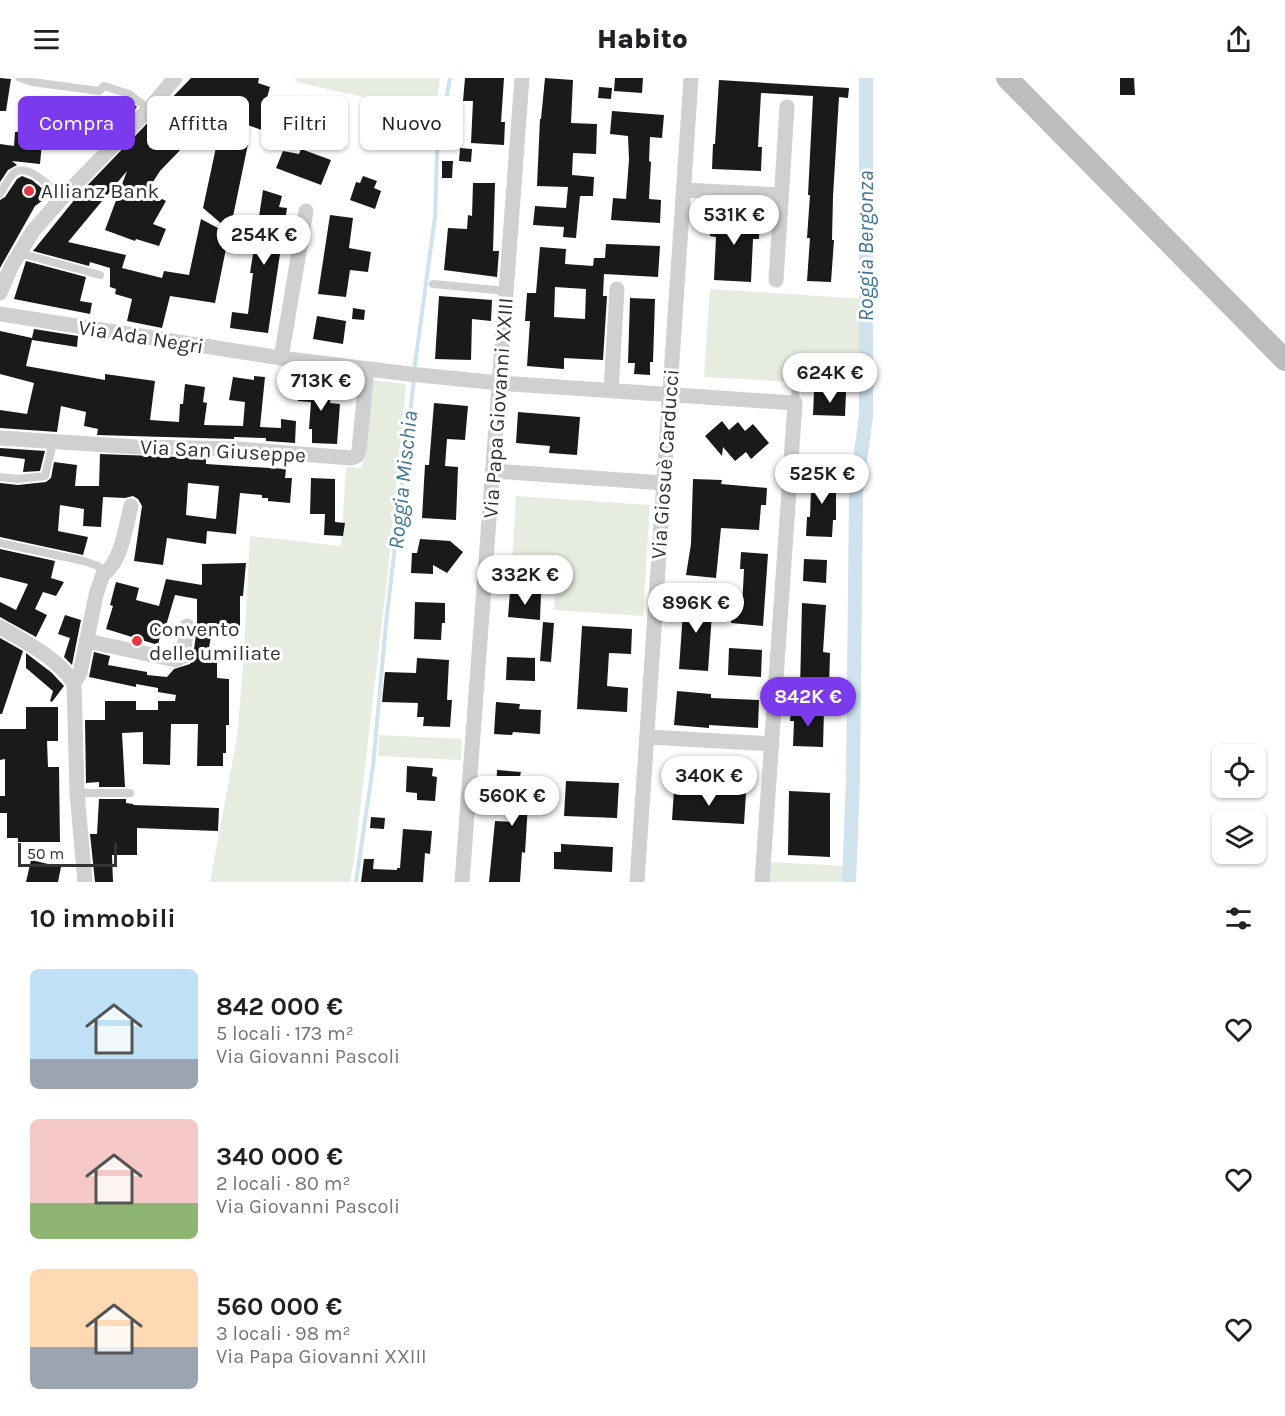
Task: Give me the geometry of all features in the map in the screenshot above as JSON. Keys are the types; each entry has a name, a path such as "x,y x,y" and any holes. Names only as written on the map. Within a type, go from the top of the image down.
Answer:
{"street":[{"path":"160,96 176,78"},
{"name":"Via Papa Giovanni XXIII","path":"462,882 522,78"},
{"name":"Via Giosuè Carducci","path":"637,882 691,78"},
{"path":"1007,78 1285,360"},
{"path":"776,280 787,107"},
{"path":"0,293 19,253 33,231 147,111"},
{"path":"684,190 781,195"},
{"path":"281,358 306,211"},
{"path":"611,391 617,289"},
{"name":"Via Ada Negri","path":"0,314 281,358 414,375 795,403"},
{"name":"Via San Giuseppe","path":"0,438 137,447 238,449 351,458 357,456 359,450 367,369"},
{"path":"762,882 795,403"},
{"path":"494,471 664,483"},
{"path":"74,683 80,673 96,595 103,574 110,570 118,554 131,506"},
{"path":"87,641 176,660 181,659 187,626"},
{"path":"0,627 55,662 67,672 74,683 77,793 85,882"},
{"path":"648,737 771,744"}],"lane":[{"path":"20,78 32,82 99,91 104,86 129,94 147,108"},
{"path":"0,194 15,172 20,171 37,176 62,198"},
{"path":"19,253 100,275"},
{"path":"433,284 506,291"},
{"path":"795,403 796,382"},
{"path":"0,477 18,479 45,476 53,442"},
{"path":"0,543 84,561 98,566 103,574"},
{"path":"77,793 130,793"}],"shaded area":[{"path":"295,78 440,78 438,96 360,96 296,82"},
{"path":"710,289 865,299 865,386 704,377"},
{"path":"372,380 406,384 388,571 350,882 210,882 237,737 250,536 341,546 346,467 361,468 366,453"},
{"path":"516,496 650,505 643,616 554,610 557,571 512,567"},
{"path":"379,735 462,739 461,760 378,756"},
{"path":"769,862 847,866 847,882 768,882"}],"building":[{"path":"0,78 11,79 6,111 0,111"},
{"path":"191,78 259,78 258,83 270,87 268,96 261,96 261,130 249,125 249,96 174,96"},
{"path":"465,78 504,78 501,122 505,122 504,145 471,143 473,101 463,101"},
{"path":"545,78 573,80 571,123 597,124 596,154 573,153 572,175 594,177 593,196 580,196 576,238 563,237 564,227 533,225 535,206 566,208 568,187 537,186 540,119"},
{"path":"615,78 643,78 642,93 614,91"},
{"path":"1120,78 1134,78 1135,95 1120,95"},
{"path":"719,80 849,88 848,98 839,97 831,282 807,281 813,96 761,93 758,147 762,147 761,171 712,169"},
{"path":"599,87 612,88 611,99 598,98"},
{"path":"612,111 664,115 662,138 650,137 649,161 651,162 649,199 661,200 660,223 611,220 613,198 626,199 629,160 628,136 610,134"},
{"path":"147,124 147,150 180,150 160,171 147,191 166,201 153,224 166,229 159,246 136,239 135,241 105,230 127,171 68,242 126,255 122,268 162,278 164,271 189,275 201,219 229,234 215,303 170,296 162,328 127,321 132,299 115,294 116,289 110,287 110,268 90,262 89,266 33,251 79,194 121,150 135,150 135,136"},
{"path":"15,132 18,132 18,150 41,150 40,164 12,161 17,165 8,170 0,182 0,144 14,146"},
{"path":"472,149 471,162 459,161 460,150"},
{"path":"215,150 247,150 230,231 203,208"},
{"path":"301,150 304,150 331,160 321,185 276,168 283,151 299,154"},
{"path":"442,161 453,161 452,178 442,178"},
{"path":"22,176 32,180 50,195 35,206 0,268 0,200"},
{"path":"363,176 377,181 374,188 381,191 375,209 350,200 356,182 360,183"},
{"path":"473,183 495,183 493,251 499,251 497,277 444,270 448,228 467,229 468,215 472,216"},
{"path":"263,190 282,196 279,207 287,208 268,333 230,328 232,312 248,314 253,273 250,273 259,231 257,230"},
{"path":"711,214 760,217 759,239 753,239 751,282 714,280 716,237 710,236"},
{"path":"330,215 353,218 349,248 371,252 368,272 350,270 346,297 318,294"},
{"path":"606,244 660,246 658,277 604,274 603,296 607,296 603,360 564,358 564,369 527,366 530,321 525,321 527,293 536,293 540,247 566,249 565,264 593,266 594,258 605,258","holes":["555,287 586,289 585,319 554,317"]},
{"path":"26,261 86,277 80,301 92,303 90,314 14,299"},
{"path":"439,296 492,300 491,321 472,319 471,360 435,359"},
{"path":"630,298 655,299 653,362 650,362 650,375 634,374 635,363 628,363"},
{"path":"353,308 365,310 364,320 352,319"},
{"path":"317,316 346,321 343,344 313,339"},
{"path":"34,329 78,336 77,347 32,340 26,366 105,380 105,374 155,381 150,420 179,422 180,404 183,404 185,384 205,387 203,402 207,403 204,425 243,426 245,402 229,400 233,377 254,380 254,376 265,377 260,427 281,428 281,419 296,421 295,443 266,441 266,438 97,435 98,429 84,426 86,412 61,406 57,432 0,428 0,410 27,414 34,383 0,374 0,331 32,338"},
{"path":"300,382 332,384 330,403 340,404 337,444 312,443 312,429 309,429 311,402 298,401"},
{"path":"814,391 846,392 845,416 813,415"},
{"path":"434,403 468,406 465,440 447,439 445,466 458,467 456,520 422,518 425,465 429,465"},
{"path":"518,412 580,417 577,455 549,453 550,446 516,443"},
{"path":"722,421 729,430 738,422 745,431 753,424 769,443 751,459 746,452 735,461 723,447 722,456 705,436"},
{"path":"0,448 45,451 40,471 23,472 25,459 0,456"},
{"path":"100,454 206,458 206,464 286,469 285,478 292,478 290,503 268,501 268,498 262,498 262,495 240,493 236,534 207,531 206,544 167,538 163,565 134,561 142,506 133,496 103,497 101,527 83,526 84,509 60,505 58,531 88,537 83,555 0,537 0,483 18,485 46,482 51,478 54,462 77,465 75,486 99,486","holes":["188,483 219,486 216,519 186,515"]},
{"path":"809,473 836,474 836,520 833,520 832,537 806,536 807,517 810,517"},
{"path":"311,478 335,479 335,522 345,523 343,536 324,535 325,514 310,514"},
{"path":"693,479 722,480 721,484 767,488 766,505 761,505 759,530 721,528 716,578 686,575 691,544"},
{"path":"420,539 450,541 463,552 447,573 433,565 433,574 411,573 412,553 417,553"},
{"path":"0,549 55,561 51,578 64,582 56,596 43,592 35,609 47,615 36,637 0,617 0,602 16,610 28,584 0,577"},
{"path":"741,552 768,554 763,626 731,623 732,607 742,608 744,569 740,569"},
{"path":"804,559 827,560 826,583 803,581"},
{"path":"246,563 243,596 240,596 240,635 211,636 207,660 217,660 217,678 229,679 229,725 226,725 226,753 223,753 223,766 197,766 198,724 171,724 170,765 143,764 143,732 122,733 125,787 99,787 99,782 86,783 85,720 105,720 105,701 136,701 136,710 158,710 158,701 175,701 176,695 158,692 158,688 136,684 136,687 89,677 94,652 110,656 108,665 147,672 147,675 167,677 174,669 190,664 193,657 197,627 197,599 175,595 158,645 106,629 113,606 110,605 116,582 139,588 136,600 159,606 166,579 202,585 202,564"},
{"path":"510,592 541,594 540,620 508,617"},
{"path":"684,597 713,599 708,671 679,669"},
{"path":"415,602 445,603 445,623 442,623 441,640 414,639"},
{"path":"802,603 826,605 823,652 830,653 829,690 800,689"},
{"path":"65,615 81,620 72,665 64,657 70,638 58,634"},
{"path":"543,622 554,623 551,662 540,661"},
{"path":"582,626 632,629 631,654 609,653 607,686 628,688 627,712 577,709"},
{"path":"0,638 23,651 2,714 0,714"},
{"path":"729,648 762,650 761,677 728,675"},
{"path":"26,653 52,673 64,686 52,702 50,701 53,691 26,668"},
{"path":"507,657 535,658 535,681 506,680"},
{"path":"417,658 449,660 447,700 452,700 450,727 423,726 424,717 417,717 418,703 382,702 385,672 416,673"},
{"path":"677,691 711,694 711,698 759,700 758,728 674,725"},
{"path":"496,702 520,704 519,709 541,710 540,734 513,732 512,735 494,734"},
{"path":"26,707 58,707 58,741 47,741 48,767 59,767 60,842 18,842 18,838 7,838 7,813 0,813 0,796 5,796 5,759 0,760 0,729 26,729"},
{"path":"791,709 824,710 823,747 793,746 794,721 790,721"},
{"path":"407,766 433,768 432,776 437,777 435,801 417,800 417,793 406,792"},
{"path":"497,770 521,772 520,776 538,777 537,804 528,804 525,853 522,852 520,882 489,882 495,821 514,822 516,797 496,796"},
{"path":"566,781 619,783 617,818 564,816"},
{"path":"674,790 746,793 744,824 672,820"},
{"path":"789,791 830,793 830,857 788,855"},
{"path":"99,799 126,799 126,803 133,805 219,808 218,831 137,828 137,855 112,855 113,882 95,882 90,834 97,834"},
{"path":"371,817 385,818 384,829 370,828"},
{"path":"403,829 432,831 430,854 425,853 423,882 361,882 364,859 374,859 373,869 397,870 400,868"},
{"path":"561,844 613,847 612,872 554,869 554,852 561,852"},
{"path":"31,860 61,867 58,882 26,882"}],"waterway":[{"name":"Roggia Mischia","path":"414,372 435,217 437,153 450,78"},
{"name":"Roggia Bergonza","path":"849,882 853,779 856,491 866,416 866,78"},
{"name":"Roggia Mischia","path":"356,882 373,766 386,624 414,379"}],"place":[{"name":"Allianz Bank","path":"29,191"},
{"name":"Convento delle umiliate","path":"137,641"}]}
